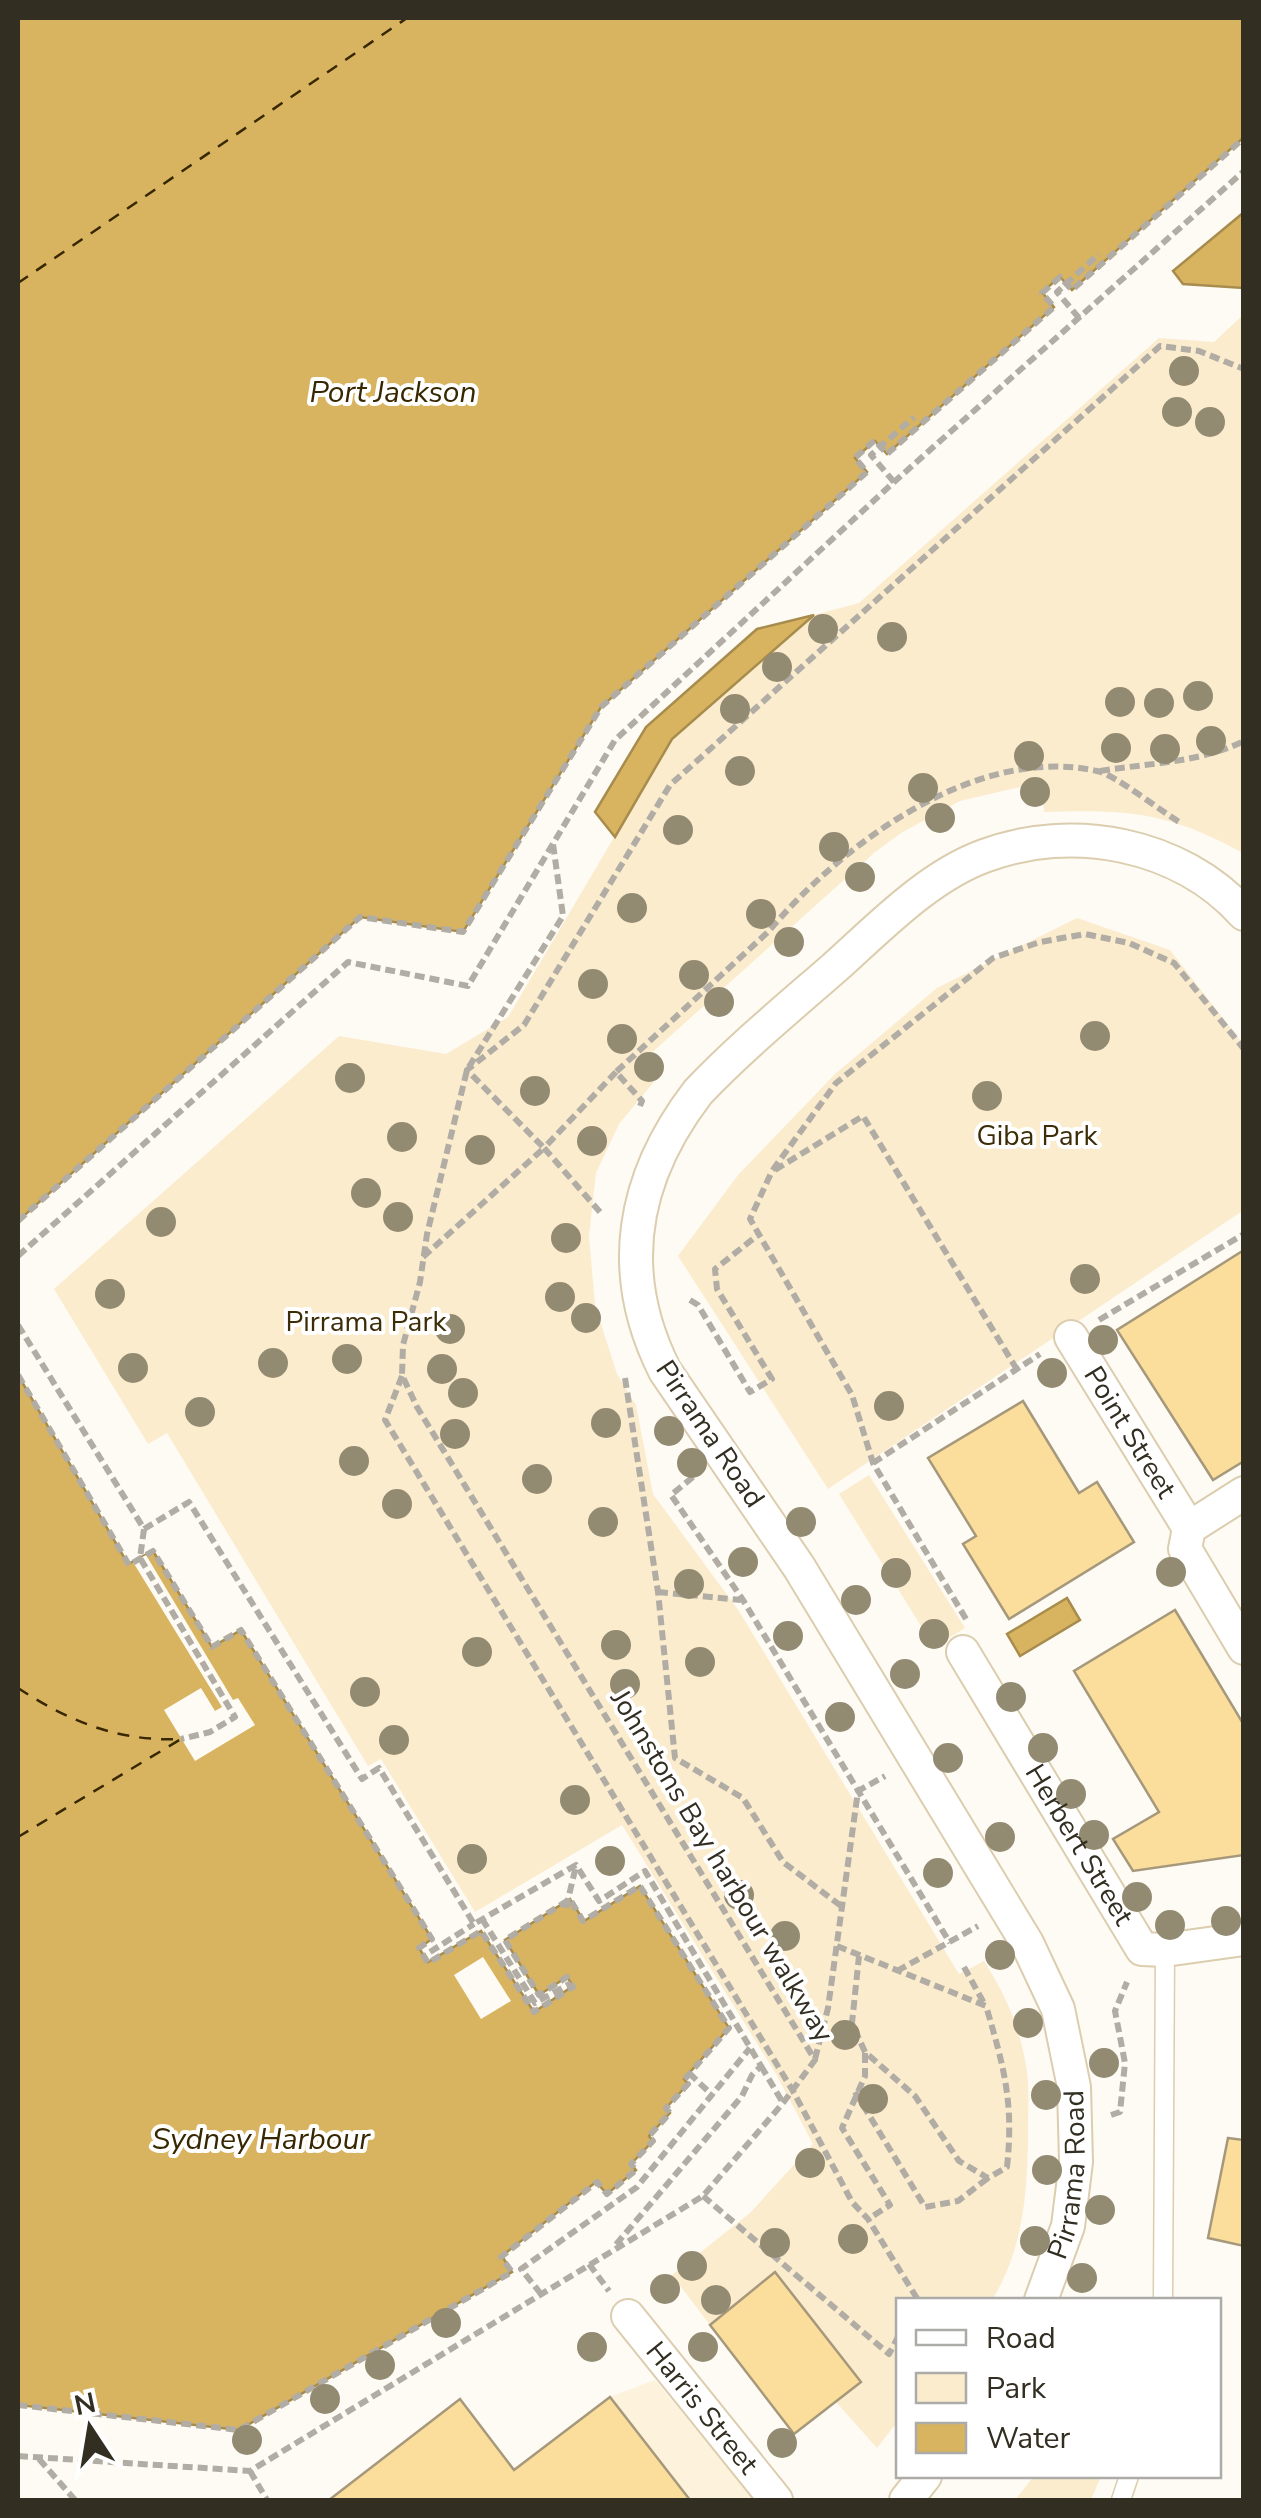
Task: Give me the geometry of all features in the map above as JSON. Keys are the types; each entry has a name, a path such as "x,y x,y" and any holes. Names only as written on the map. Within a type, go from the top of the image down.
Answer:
{"street":[{"name":"Pirrama Road","path":"1042,2298 1059,2257 1074,2194 1076,2107 1058,2010 1028,1943 799,1566 678,1393 654,1351 640,1303 637,1222 650,1169 679,1116 719,1070 929,887 982,856 1043,842 1136,848 1165,858 1214,885 1244,914"},
{"name":"Point Street","path":"1071,1336 1187,1538 1244,1648"},
{"path":"1187,1538 1244,1493"},
{"name":"Herbert Street","path":"963,1652 1142,1949 1165,1950"},
{"path":"1165,1950 1244,1939"},
{"name":"Harris Street","path":"628,2316 776,2500"},
{"path":"906,2500 922,2478"}],"lane":[{"path":"1163,2298 1165,1950"}],"path":[{"path":"18,1221 360,917 464,932 601,707 867,472 855,458 875,440 886,454 1054,307 1042,293 1060,277 1072,290 1244,138"},
{"path":"18,1256 348,962 468,986 615,740 894,482 1244,171"},
{"path":"1079,318 1057,292 1099,254"},
{"path":"467,1070 524,1025 670,785 1160,346 1199,352 1244,369"},
{"path":"894,482 871,455 914,417"},
{"path":"1100,771 1190,760 1244,741"},
{"path":"553,844 562,916 467,1070 403,1346 402,1375 385,1420 793,2091 852,2202 868,2218 917,2298"},
{"path":"963,1652 969,1622 872,1463 852,1395 750,1219 772,1172 836,1082 993,958 1040,942 1085,934 1129,943 1174,963 1244,1048"},
{"path":"467,1070 600,1212"},
{"path":"422,1258 544,1148 616,1072"},
{"path":"772,1172 863,1116 1016,1368"},
{"path":"872,1463 1016,1368 1244,1234"},
{"path":"690,1300 698,1305 750,1392 772,1379 718,1289 715,1269 758,1235"},
{"path":"18,1325 144,1529 140,1558 235,1716 210,1732 182,1739"},
{"path":"634,1387 624,1372 658,1592 675,1758 742,1798 784,1862 840,1906"},
{"path":"18,1375 129,1565 153,1550 212,1648 242,1630 432,1940 419,1948 428,1963 481,1930 534,2012 573,1987 567,1977 539,1995 504,1940 570,1899 583,1921 640,1886 729,2028 684,2080 688,2084 666,2108 670,2113 648,2136 653,2141 631,2164 636,2170 607,2194 597,2182 502,2257 512,2272 239,2430 18,2405"},
{"name":"Johnstons Bay harbour walkway","path":"250,2471 703,2196 783,2104 815,2060 417,1407 402,1375"},
{"path":"684,1464 694,1479 671,1496 743,1600 950,1943"},
{"path":"144,1529 189,1502 362,1780 379,1768 478,1922 536,2003 570,1982"},
{"path":"658,1592 743,1600"},
{"path":"858,1791 916,1758"},
{"path":"815,2060 828,2008 858,1791"},
{"path":"430,1952 576,1865"},
{"path":"566,1908 576,1865"},
{"path":"576,1865 598,1901 644,1871 783,2104"},
{"path":"896,1972 1008,1909"},
{"path":"837,1946 986,2006"},
{"path":"858,1956 852,2022 865,2052 865,2076 842,2128 890,2205 868,2218"},
{"path":"855,2092 925,2207 958,2202 1007,2167 1012,2124 1007,2077 986,2006 964,1967"},
{"path":"1114,2010 1125,2063 1120,2112"},
{"path":"541,2294 521,2269 637,2187 750,2048"},
{"path":"865,2052 915,2096 959,2161 988,2178"},
{"path":"609,2252 742,2096 761,2066"},
{"path":"688,2072 710,2093"},
{"path":"703,2196 889,2354 896,2341"},
{"path":"18,2456 250,2471 267,2500"},
{"path":"38,2458 74,2500"}],"shaded area":[{"path":"655,2380 754,2500 580,2500 543,2448 610,2397"}],"green space":[{"name":"Pirrama Park","path":"1243,315 1243,853 1192,829 1147,816 1100,811 1044,812 1042,782 960,801 901,833 874,853 638,1065 654,1082 619,1124 596,1173 589,1236 595,1305 617,1374 636,1405 653,1494 739,1611 959,1974 984,1961 1009,2008 1027,2068 1027,2173 1022,2218 1011,2260 993,2298 896,2298 896,2424 877,2448 836,2402 861,2382 776,2273 710,2325 672,2275 750,2213 813,2144 776,2074 622,1825 475,1912 381,1759 368,1766 167,1433 148,1444 54,1289 339,1036 446,1054 508,1017 672,739 814,615 859,603 1159,338 1214,342"},
{"name":"Giba Park","path":"1077,918 1170,950 1243,1044 1243,1215 1241,1212 828,1489 678,1256 738,1175 835,1074 937,988"},
{"path":"869,1475 965,1628 934,1647 839,1494"},
{"path":"1032,2478 1100,2478 1091,2500 1015,2500"}],"water":[{"name":"Port Jackson","path":"18,18 1243,18 1243,138 1072,290 1060,277 1042,292 1054,307 887,454 875,441 855,458 867,472 601,707 463,932 360,917 18,1221"},
{"path":"1243,213 1243,288 1183,284 1173,271"},
{"path":"814,615 672,739 615,837 595,812 646,727 757,629"},
{"name":"Sydney Harbour","path":"18,1375 128,1564 153,1551 212,1647 241,1630 432,1939 419,1948 428,1962 481,1931 534,2012 573,1986 567,1977 539,1995 505,1940 570,1899 584,1921 640,1886 729,2028 684,2079 688,2084 666,2108 670,2113 649,2136 653,2141 631,2164 636,2170 607,2194 596,2182 502,2256 512,2272 239,2430 18,2405"},
{"path":"1067,1598 1080,1620 1020,1656 1007,1634"}],"pier":[{"path":"146,1555 233,1700 238,1698 255,1725 195,1761 164,1710 201,1688 215,1711 222,1707 133,1562"},
{"path":"483,1957 511,2001 481,2019 454,1975"}],"building":[{"path":"1244,1250 1244,1461 1213,1480 1117,1330"},
{"path":"1023,1401 1079,1493 1097,1482 1134,1542 1009,1619 963,1544 976,1536 928,1458"},
{"path":"1175,1610 1244,1725 1244,1855 1133,1871 1113,1839 1159,1812 1074,1671"},
{"path":"1228,2138 1244,2140 1244,2246 1208,2238"},
{"path":"775,2272 861,2382 794,2434 710,2325"},
{"path":"610,2397 690,2500 329,2500 460,2399 514,2470"}],"ferry route":[{"path":"18,283 407,18"},
{"path":"18,1688 95,1727 136,1737 180,1739"},
{"path":"18,1837 181,1739"}]}
